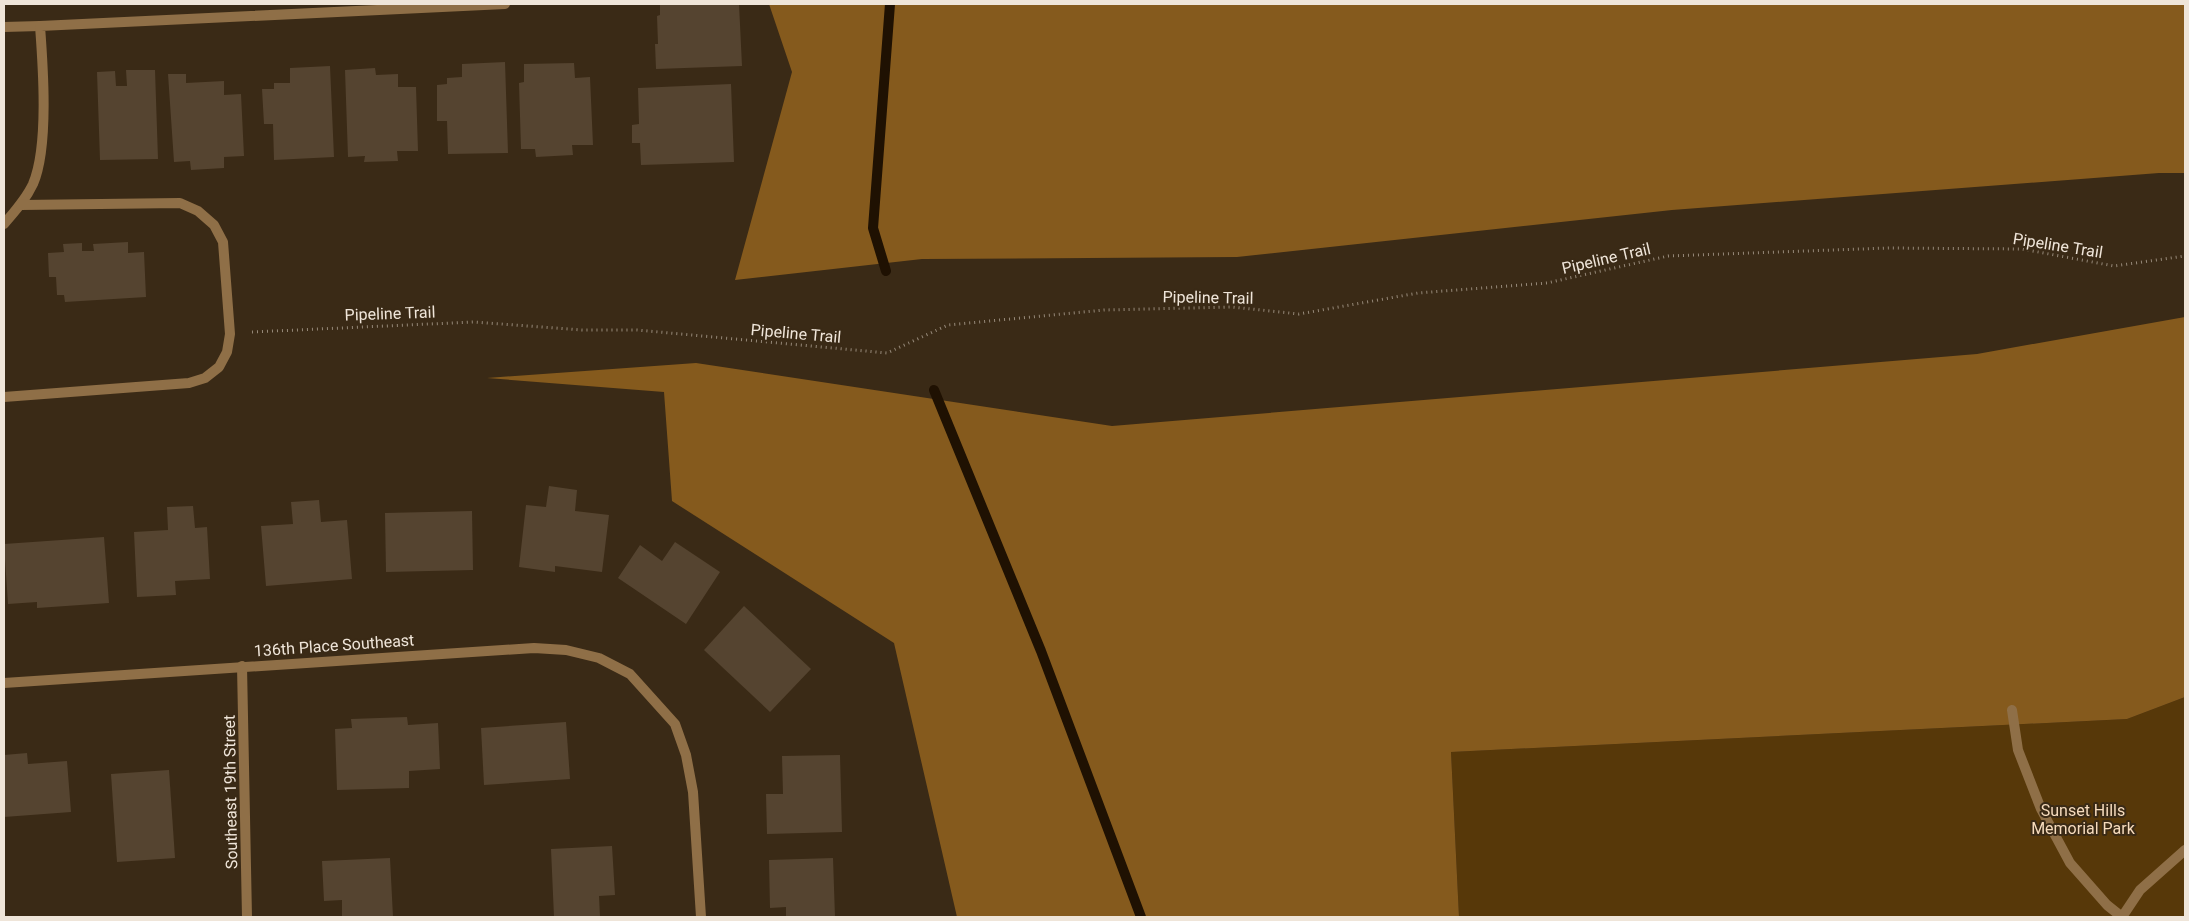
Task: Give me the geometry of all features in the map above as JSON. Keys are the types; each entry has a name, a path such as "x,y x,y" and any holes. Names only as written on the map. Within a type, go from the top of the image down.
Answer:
{"street":[{"path":"4,27 445,5 505,4"},
{"path":"4,224 21,205 34,182 39,158 44,84 40,26"},
{"path":"4,397 197,381 205,378 219,367 227,352 230,334 223,242 214,225 198,211 180,203 21,205"},
{"name":"136th Place Southeast","path":"4,683 534,648 566,650 599,658 630,674 652,696 675,724 686,754 694,792 701,917"},
{"name":"Southeast 19th Street","path":"242,666 247,917"},
{"path":"2012,710 2018,750 2040,810 2070,863 2107,905 2122,917 2140,890 2185,850"}],"path":[{"name":"Pipeline Trail","path":"230,334 474,322 582,330 638,330 816,348 887,353 948,325 1104,310 1232,307 1299,314 1418,292 1548,283 1668,256 1888,248 2022,249 2114,266 2185,256"}],"green space":[{"name":"Sunset Hills Memorial Park","path":"2185,697 2185,917 1459,917 1451,752 2127,719"}],"shaded area":[{"path":"769,4 2185,4 2185,173 2159,173 1672,210 1237,257 922,259 735,280 792,72"},
{"path":"2185,317 2185,697 2127,719 1451,752 1459,917 957,917 894,643 672,501 664,392 487,378 696,363 1112,426 1977,354"}],"building":[{"path":"660,4 739,4 742,66 656,69 655,44 658,44 657,16 660,15"},
{"path":"505,62 508,153 448,154 447,121 437,121 437,85 447,84 447,78 462,77 462,64"},
{"path":"574,63 575,78 590,77 593,145 572,145 573,155 536,157 535,149 521,149 519,83 524,82 524,64"},
{"path":"330,66 334,157 274,160 273,124 264,124 262,89 274,89 274,83 290,83 290,68"},
{"path":"375,68 376,75 398,74 398,87 416,87 418,151 397,151 398,161 364,162 365,156 348,157 345,70"},
{"path":"126,70 155,70 158,159 100,160 97,72 115,71 116,86 127,86"},
{"path":"168,74 186,74 186,83 224,81 224,95 241,94 244,156 224,157 224,168 191,170 190,161 174,162"},
{"path":"731,84 734,162 641,165 640,143 632,143 632,125 639,124 638,88"},
{"path":"128,242 128,253 144,252 146,297 65,302 64,295 57,295 56,277 49,277 48,253 64,252 63,244 82,243 82,251 94,251 93,244"},
{"path":"549,486 577,490 575,511 609,515 602,572 555,566 555,572 519,567 526,505 546,507"},
{"path":"319,500 321,522 347,520 352,579 266,586 261,526 293,524 291,502"},
{"path":"193,506 195,528 207,527 210,579 175,581 176,595 137,597 134,532 168,530 167,507"},
{"path":"472,511 473,570 386,572 385,513"},
{"path":"104,537 109,603 37,608 37,602 8,604 4,544"},
{"path":"675,542 720,572 686,624 618,578 640,545 662,561"},
{"path":"744,606 811,669 770,712 704,650"},
{"path":"407,717 408,725 438,723 440,769 409,771 409,788 337,790 335,729 352,728 351,719"},
{"path":"566,722 570,779 484,785 481,728"},
{"path":"27,753 28,764 67,761 71,812 4,817 4,755"},
{"path":"840,755 842,832 767,834 766,794 783,794 782,756"},
{"path":"169,770 175,858 117,862 111,774"},
{"path":"612,846 615,895 599,896 600,917 554,917 551,849"},
{"path":"390,858 393,917 342,917 342,900 324,901 322,861"},
{"path":"833,858 835,917 786,917 786,907 770,908 769,860"}],"waterway":[{"path":"886,271 873,228 890,4"},
{"path":"934,390 1041,651 1141,917"}]}
